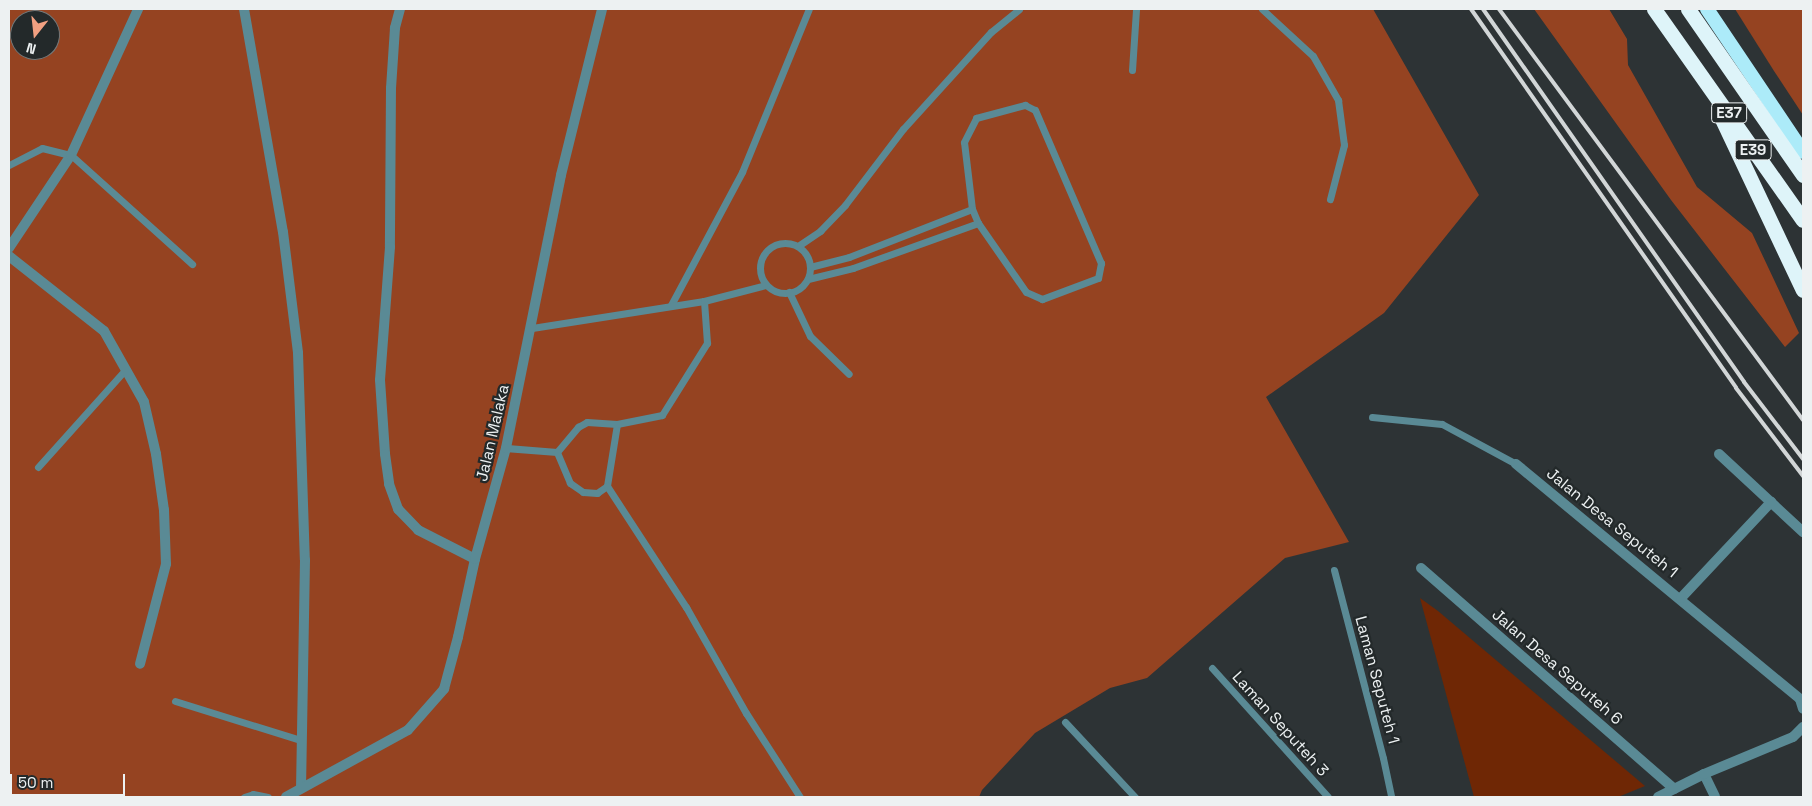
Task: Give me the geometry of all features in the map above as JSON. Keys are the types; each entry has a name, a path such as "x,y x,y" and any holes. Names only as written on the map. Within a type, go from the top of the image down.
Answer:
{"highway":[{"name":"E39","path":"1655,9 1803,217"},
{"name":"E37","path":"1655,9 1803,217"},
{"name":"E39","path":"1688,9 1803,175"},
{"name":"E37","path":"1707,9 1803,152"},
{"path":"1703,79 1803,290"}],"street":[{"path":"9,248 71,155 138,9"},
{"path":"244,9 283,232 298,353 305,560 300,740 302,793"},
{"path":"400,9 396,28 391,88 390,247 380,380 389,484 398,509 418,530 475,559"},
{"name":"Jalan Malaka","path":"286,797 302,793 408,730 444,690 475,559 506,448 532,328 561,175 602,9"},
{"path":"9,256 104,331 144,402 156,454 164,510 166,564 140,664"},
{"path":"1719,454 1803,532"},
{"name":"Jalan Desa Seputeh 1","path":"1516,464 1681,598 1800,699 1803,709"},
{"path":"1681,598 1771,502"},
{"name":"Jalan Desa Seputeh 6","path":"1420,568 1674,789"},
{"path":"1658,797 1704,774 1793,737 1803,728"},
{"path":"1704,774 1716,797"}],"lane":[{"path":"671,305 742,172 809,9"},
{"path":"798,246 820,231 844,205 903,129 991,32 1019,9"},
{"path":"1132,70 1136,9"},
{"path":"1262,9 1312,56 1338,100 1344,145 1330,199"},
{"path":"1025,105 1035,110 1101,264 1098,278 1042,299 1026,292 978,223 972,209 964,142 976,118 1025,105"},
{"path":"9,165 42,148 71,155 192,264"},
{"path":"810,267 849,258 972,209"},
{"path":"808,279 853,268 978,223"},
{"path":"787,242 798,246 807,255 810,267 808,279 800,288 789,292 777,291 766,285 760,274 760,262 765,251 775,244 787,242"},
{"path":"532,328 704,301 766,285"},
{"path":"789,292 810,336 849,374"},
{"path":"557,452 578,427 587,422 617,424 662,416 707,343 704,301"},
{"path":"38,467 126,369"},
{"name":"Jalan Desa Seputeh 1","path":"1372,417 1442,424 1516,464"},
{"path":"617,424 607,486 686,607 746,713 800,797"},
{"path":"506,448 557,452"},
{"path":"557,452 570,482 583,492 596,493 607,486"},
{"name":"Laman Seputeh 1","path":"1334,570 1383,758 1391,797"},
{"name":"Laman Seputeh 3","path":"1212,668 1328,797"},
{"path":"175,702 300,740"},
{"path":"1065,722 1135,797"},
{"path":"244,797 252,794 268,797"}],"shaded area":[{"path":"9,9 1373,9 1479,195 1384,313 1266,397 1349,542 1285,558 1147,678 1110,688 1035,733 982,790 979,797 9,797"},
{"path":"1534,9 1609,9 1627,39 1628,65 1697,187 1752,233 1799,333 1785,347 1671,200"},
{"path":"1735,9 1803,9 1803,115 1774,71"},
{"path":"1420,598 1438,611 1645,786 1618,797 1474,797"}],"railway":[{"path":"1471,9 1736,388 1803,476"},
{"path":"1483,9 1744,382 1803,459"},
{"path":"1499,9 1803,420"}]}
